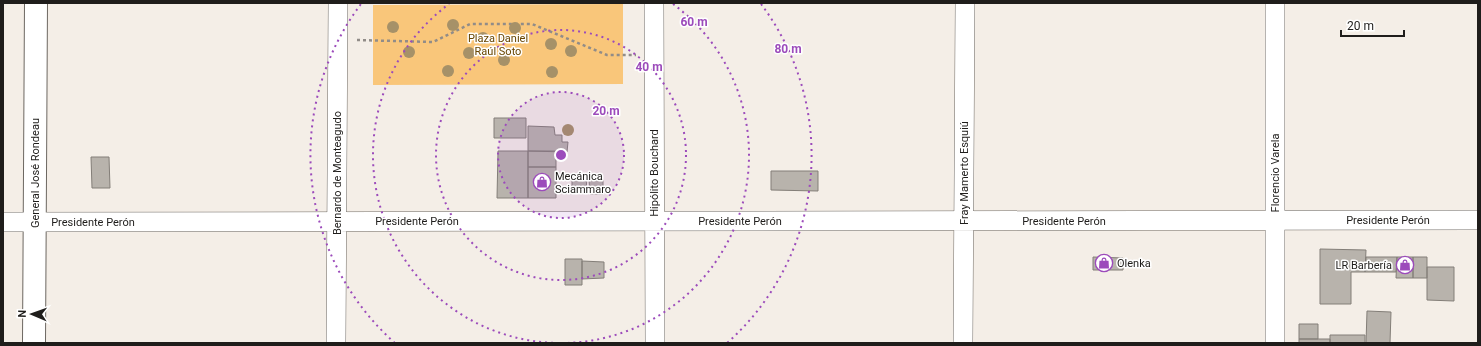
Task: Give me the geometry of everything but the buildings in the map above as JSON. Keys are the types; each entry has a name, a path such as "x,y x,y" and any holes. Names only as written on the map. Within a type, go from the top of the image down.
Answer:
{"street":[{"name":"General José Rondeau","path":"34,343 36,3"},
{"name":"Bernardo de Monteagudo","path":"336,343 338,3"},
{"name":"Hipólito Bouchard","path":"654,3 655,343"},
{"name":"Fray Mamerto Esquiú","path":"963,343 965,3"},
{"name":"Florencio Varela","path":"1275,3 1275,343"},
{"name":"Presidente Perón","path":"3,222 1478,220"}],"path":[{"path":"338,40 433,42 470,24 532,24 607,55 654,55"}],"green space":[{"name":"Plaza Daniel Raúl Soto","path":"623,4 623,84 373,85 373,5"}],"place":[{"name":"Mecánica Sciammaro","path":"542,182"},
{"name":"Olenka","path":"1104,263"},
{"name":"LR Barbería","path":"1405,265"}]}
